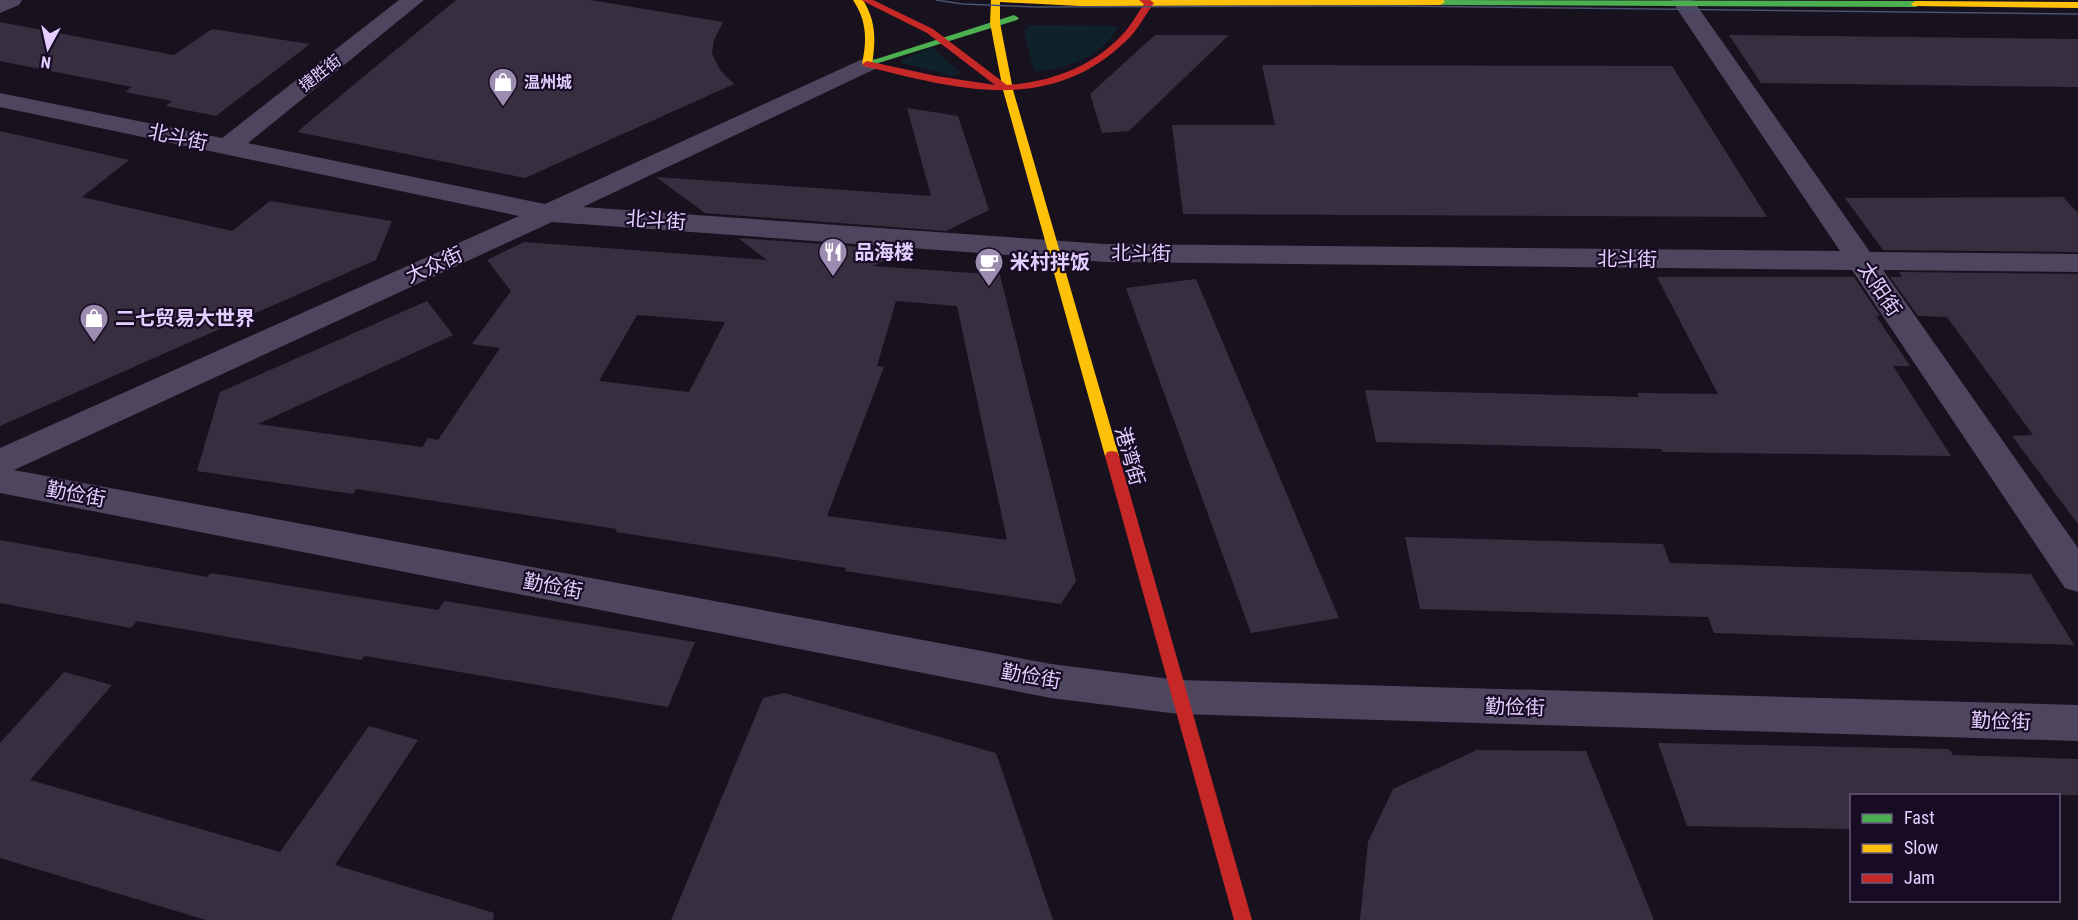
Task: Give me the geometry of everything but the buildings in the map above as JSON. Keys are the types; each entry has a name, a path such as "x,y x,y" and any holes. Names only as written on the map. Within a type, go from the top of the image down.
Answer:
{"main road":[{"path":"858,0 870,19 872,33 867,64"},
{"path":"866,0 937,32 1008,90"},
{"path":"982,5 996,0"},
{"name":"港湾街","path":"996,0 995,23 1008,90 1243,920"},
{"path":"1003,0 1080,3 1683,1 2076,7"},
{"path":"867,64 960,84 1008,90 1040,87 1081,73 1103,58 1124,39 1146,1"},
{"path":"867,64 937,32 995,23 1080,3"}],"street":[{"path":"0,6 11,0"},
{"name":"捷胜街","path":"227,147 413,0"},
{"name":"太阳街","path":"1683,1 2078,577"},
{"name":"大众街","path":"0,462 548,213 867,64"},
{"name":"北斗街","path":"0,100 548,213 1105,253 2078,263"},
{"name":"勤俭街","path":"0,480 1051,681 1178,697 2078,723"}],"shaded area":[{"path":"1030,25 1118,26 1105,45 1083,59 1058,68 1034,71 1024,31"},
{"path":"932,47 960,72 959,74 953,76 901,63 903,59"}],"tram line":[{"path":"936,0 963,4 1036,7 1393,6 2078,14"}],"traffic: fast":[{"path":"1440,2 1916,4"},
{"path":"869,63 1014,18"}],"traffic: slow":[{"path":"858,0 869,23 870,47 867,64"},
{"path":"996,0 995,23 1008,90 1112,456"},
{"path":"1003,0 1080,3 1440,2"},
{"path":"1916,4 2078,5"}],"traffic: jam":[{"path":"866,0 930,31 1007,89"},
{"path":"867,64 968,85 1000,88 1031,86 1062,79 1092,64 1122,40 1149,3 1144,0"},
{"path":"1112,456 1243,920"}],"place":[{"name":"温州城","path":"503,108"},
{"name":"品海楼","path":"833,278"},
{"name":"米村拌饭","path":"989,288"},
{"name":"二七贸易大世界","path":"94,344"}]}
